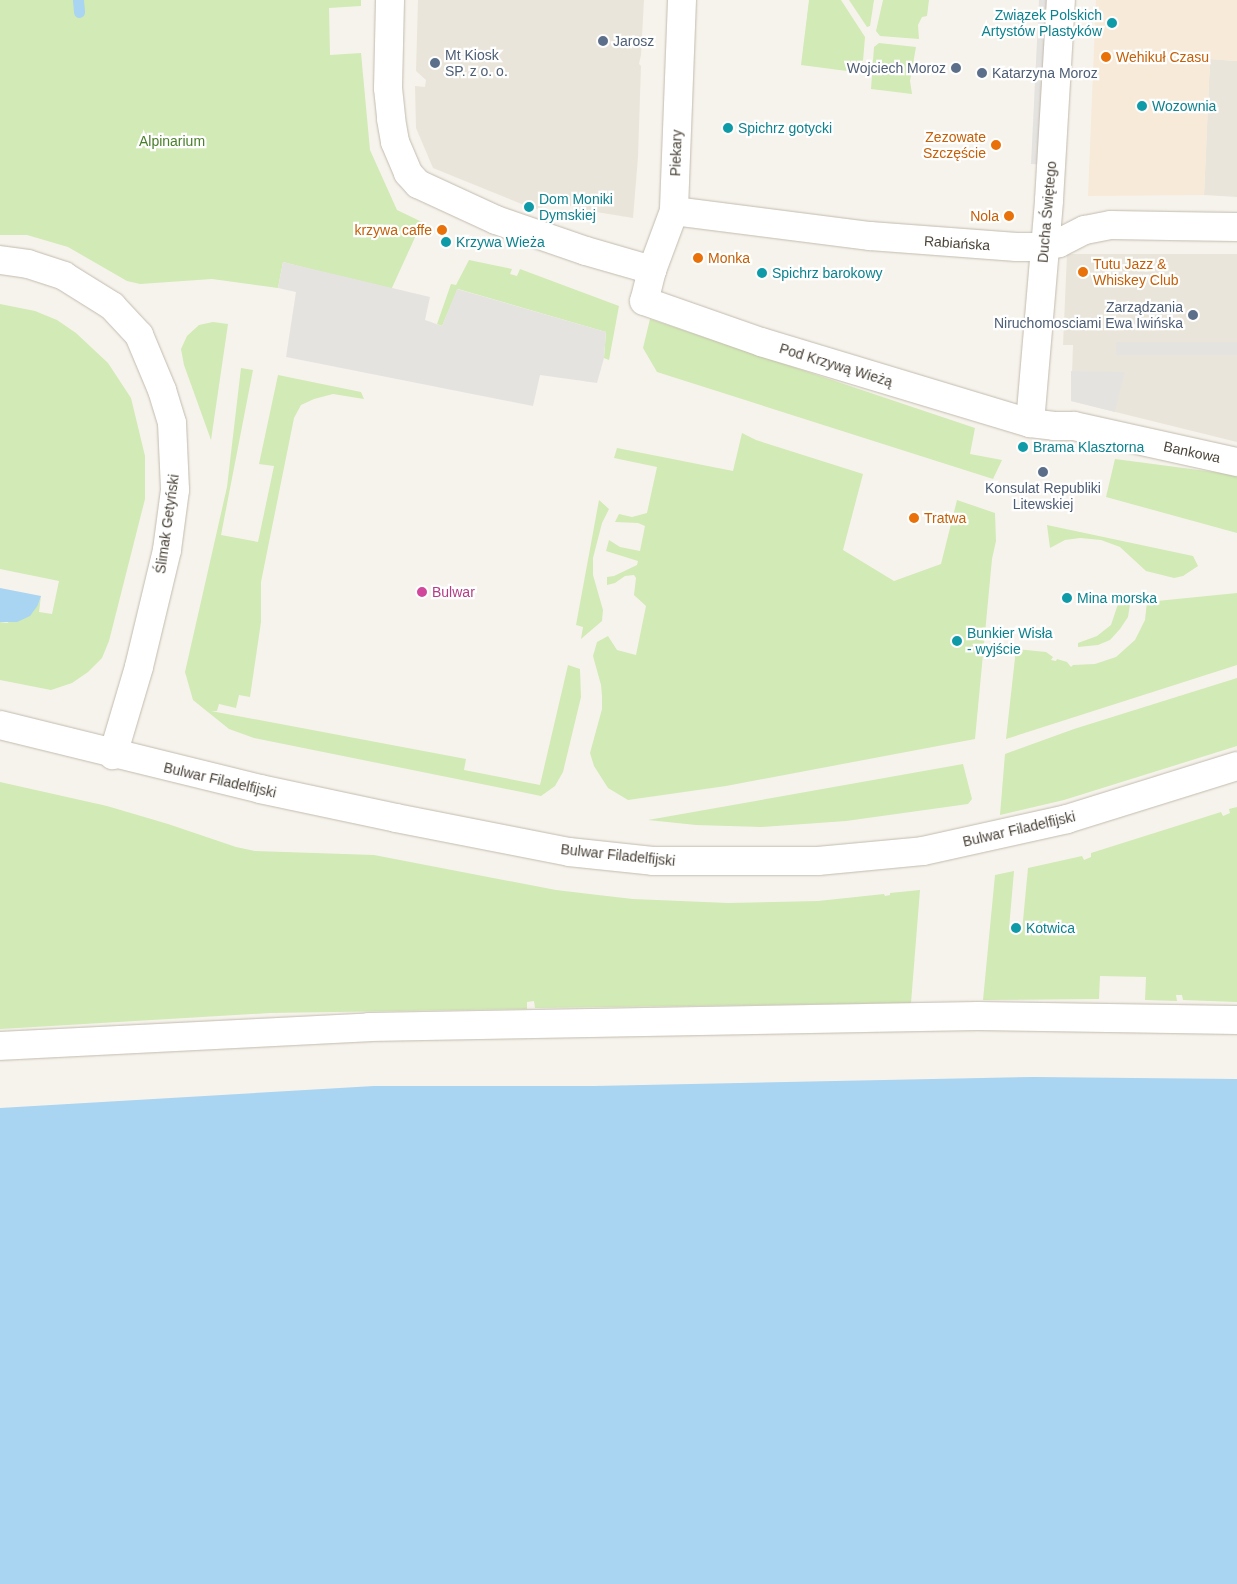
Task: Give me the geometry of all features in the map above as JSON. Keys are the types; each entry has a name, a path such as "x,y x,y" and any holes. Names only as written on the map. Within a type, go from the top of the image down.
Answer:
{"street":[{"path":"390,0 388,88 391,119 395,142 408,173 418,184 496,220 586,251 652,270"},
{"name":"Piekary","path":"644,301 652,270 674,211 682,0"},
{"name":"Ducha Świętego","path":"1030,424 1046,245 1061,0"},
{"name":"Rabiańska","path":"674,211 870,236 1017,247 1059,243 1085,230 1111,226 1237,227"},
{"name":"Ślimak Getyński","path":"0,260 28,264 64,276 112,306 139,335 162,390 172,423 175,490 167,550 140,667 113,755"},
{"name":"Pod Krzywą Wieżą","path":"644,301 761,342 1030,424"},
{"name":"Bankowa","path":"1030,424 1074,426 1237,462"},
{"name":"Bulwar Filadelfijski","path":"0,725 113,755 260,789 568,852 653,861 818,862 923,851 1067,819 1237,766"},
{"path":"0,1046 379,1026 978,1016 1237,1020"}],"shaded area":[{"path":"418,0 644,0 639,64 641,66 638,157 633,218 578,209 578,207 543,203 542,210 529,207 433,168 416,128 415,86 425,87 426,80 416,71"},
{"path":"1039,0 1050,0 1052,165 1031,164"},
{"path":"1096,0 1237,0 1237,61 1210,59 1204,195 1088,196"},
{"path":"1210,59 1237,61 1237,197 1204,195"},
{"path":"1067,254 1237,254 1237,442 1071,401 1073,345 1063,345"},
{"path":"283,262 430,297 425,320 442,326 457,289 606,332 604,358 597,383 540,375 533,406 286,357 296,292 278,288"},
{"path":"1116,342 1237,342 1237,355 1116,355"},
{"path":"1071,371 1125,372 1115,412 1071,401"}],"green space":[{"name":"Alpinarium","path":"0,0 361,0 361,6 329,8 330,55 361,53 370,150 397,210 422,222 391,290 283,262 278,288 212,279 140,284 127,281 68,247 27,235 0,235"},
{"path":"809,0 841,0 865,37 862,73 801,65"},
{"path":"849,0 874,0 870,26 867,27"},
{"path":"883,0 929,0 927,16 922,17 918,25 919,39 880,36 876,31"},
{"path":"879,43 916,47 910,81 912,94 871,89 874,47"},
{"path":"469,260 512,269 510,274 517,276 520,269 619,306 609,360 604,358 606,332 458,289 442,326 437,324 451,284 456,285"},
{"path":"0,304 35,311 57,320 76,333 108,363 131,398 145,456 145,499 109,641 102,658 88,672 72,683 51,690 0,680 0,622 7,623 38,605 41,596 39,612 52,614 59,581 0,569"},
{"path":"650,319 975,428 970,454 1002,460 993,479 657,372 643,348"},
{"path":"213,322 228,324 211,440 184,365 181,349 187,336 199,325"},
{"path":"241,368 253,370 221,535 258,542 274,466 259,464 278,375 361,392 364,399 333,394 314,399 301,405 294,418 261,582 261,622 250,697 239,695 236,708 219,704 217,711 211,711 466,759 464,770 540,785 568,665 580,669 581,697 563,772 555,786 541,796 254,738 229,729 193,700 185,672 227,487"},
{"path":"742,433 756,440 863,474 843,550 894,581 941,564 957,500 995,513 996,541 992,559 975,739 726,786 628,800 608,788 594,766 590,753 602,709 601,685 593,656 597,642 608,636 617,650 636,655 646,606 634,595 636,578 634,575 625,576 615,583 607,585 607,577 614,576 637,565 638,561 606,551 609,540 620,547 640,551 645,526 638,523 615,522 619,514 632,517 647,513 657,467 614,458 617,448 733,471"},
{"path":"1115,459 1237,475 1237,533 1106,497"},
{"path":"599,500 609,509 602,523 593,558 593,575 603,610 602,621 581,639 583,627 576,625"},
{"path":"1047,525 1193,556 1198,566 1183,576 1174,578 1146,571 1120,547 1101,540 1080,538 1065,540 1050,548"},
{"path":"1237,593 1237,665 1006,739 1016,649 1046,652 1053,657 1051,660 1056,661 1057,659 1067,662 1071,667 1073,665 1095,664 1116,657 1135,640 1145,620 1147,602"},
{"path":"1118,604 1130,604 1128,617 1110,640 1098,645 1078,647 1078,643 1097,636 1111,625"},
{"path":"1237,678 1237,746 1064,800 1000,815 1005,754 1074,729"},
{"path":"963,764 972,799 968,804 846,821 761,827 696,825 648,820"},
{"path":"0,782 107,806 236,847 255,851 374,855 556,890 598,895 633,899 728,903 818,901 884,894 885,896 890,895 890,893 920,890 911,1003 535,1008 534,1001 527,1002 527,1009 270,1013 0,1029"},
{"path":"1237,807 1237,1002 1183,1000 1182,995 1176,995 1177,1001 1145,1000 1146,977 1100,976 1099,999 983,1000 995,875 1014,871 1009,929 1022,931 1028,868 1082,856 1084,860 1091,857 1091,853 1221,812 1223,816 1230,813 1229,809"}],"water":[{"path":"0,588 41,596 38,605 30,616 17,622 0,622"},
{"path":"1033,1077 1237,1079 1237,1584 0,1584 0,1108 374,1086 594,1086"}],"waterway":[{"path":"78,0 79,12"}],"place":[{"name":"Związek Polskich Artystów Plastyków","path":"1112,23"},
{"name":"Jarosz","path":"603,41"},
{"name":"Wehikuł Czasu","path":"1106,57"},
{"name":"Mt Kiosk SP. z o. o.","path":"435,63"},
{"name":"Wojciech Moroz","path":"956,68"},
{"name":"Katarzyna Moroz","path":"982,73"},
{"name":"Wozownia","path":"1142,106"},
{"name":"Spichrz gotycki","path":"728,128"},
{"name":"Zezowate Szczęście","path":"996,145"},
{"name":"Dom Moniki Dymskiej","path":"529,207"},
{"name":"Nola","path":"1009,216"},
{"name":"krzywa caffe","path":"442,230"},
{"name":"Krzywa Wieża","path":"446,242"},
{"name":"Monka","path":"698,258"},
{"name":"Tutu Jazz & Whiskey Club","path":"1083,272"},
{"name":"Spichrz barokowy","path":"762,273"},
{"name":"Zarządzania Niruchomosciami Ewa Iwińska","path":"1193,315"},
{"name":"Brama Klasztorna","path":"1023,447"},
{"name":"Konsulat Republiki Litewskiej","path":"1043,472"},
{"name":"Tratwa","path":"914,518"},
{"name":"Bulwar","path":"422,592"},
{"name":"Mina morska","path":"1067,598"},
{"name":"Bunkier Wisła - wyjście","path":"957,641"},
{"name":"Kotwica","path":"1016,928"}]}
